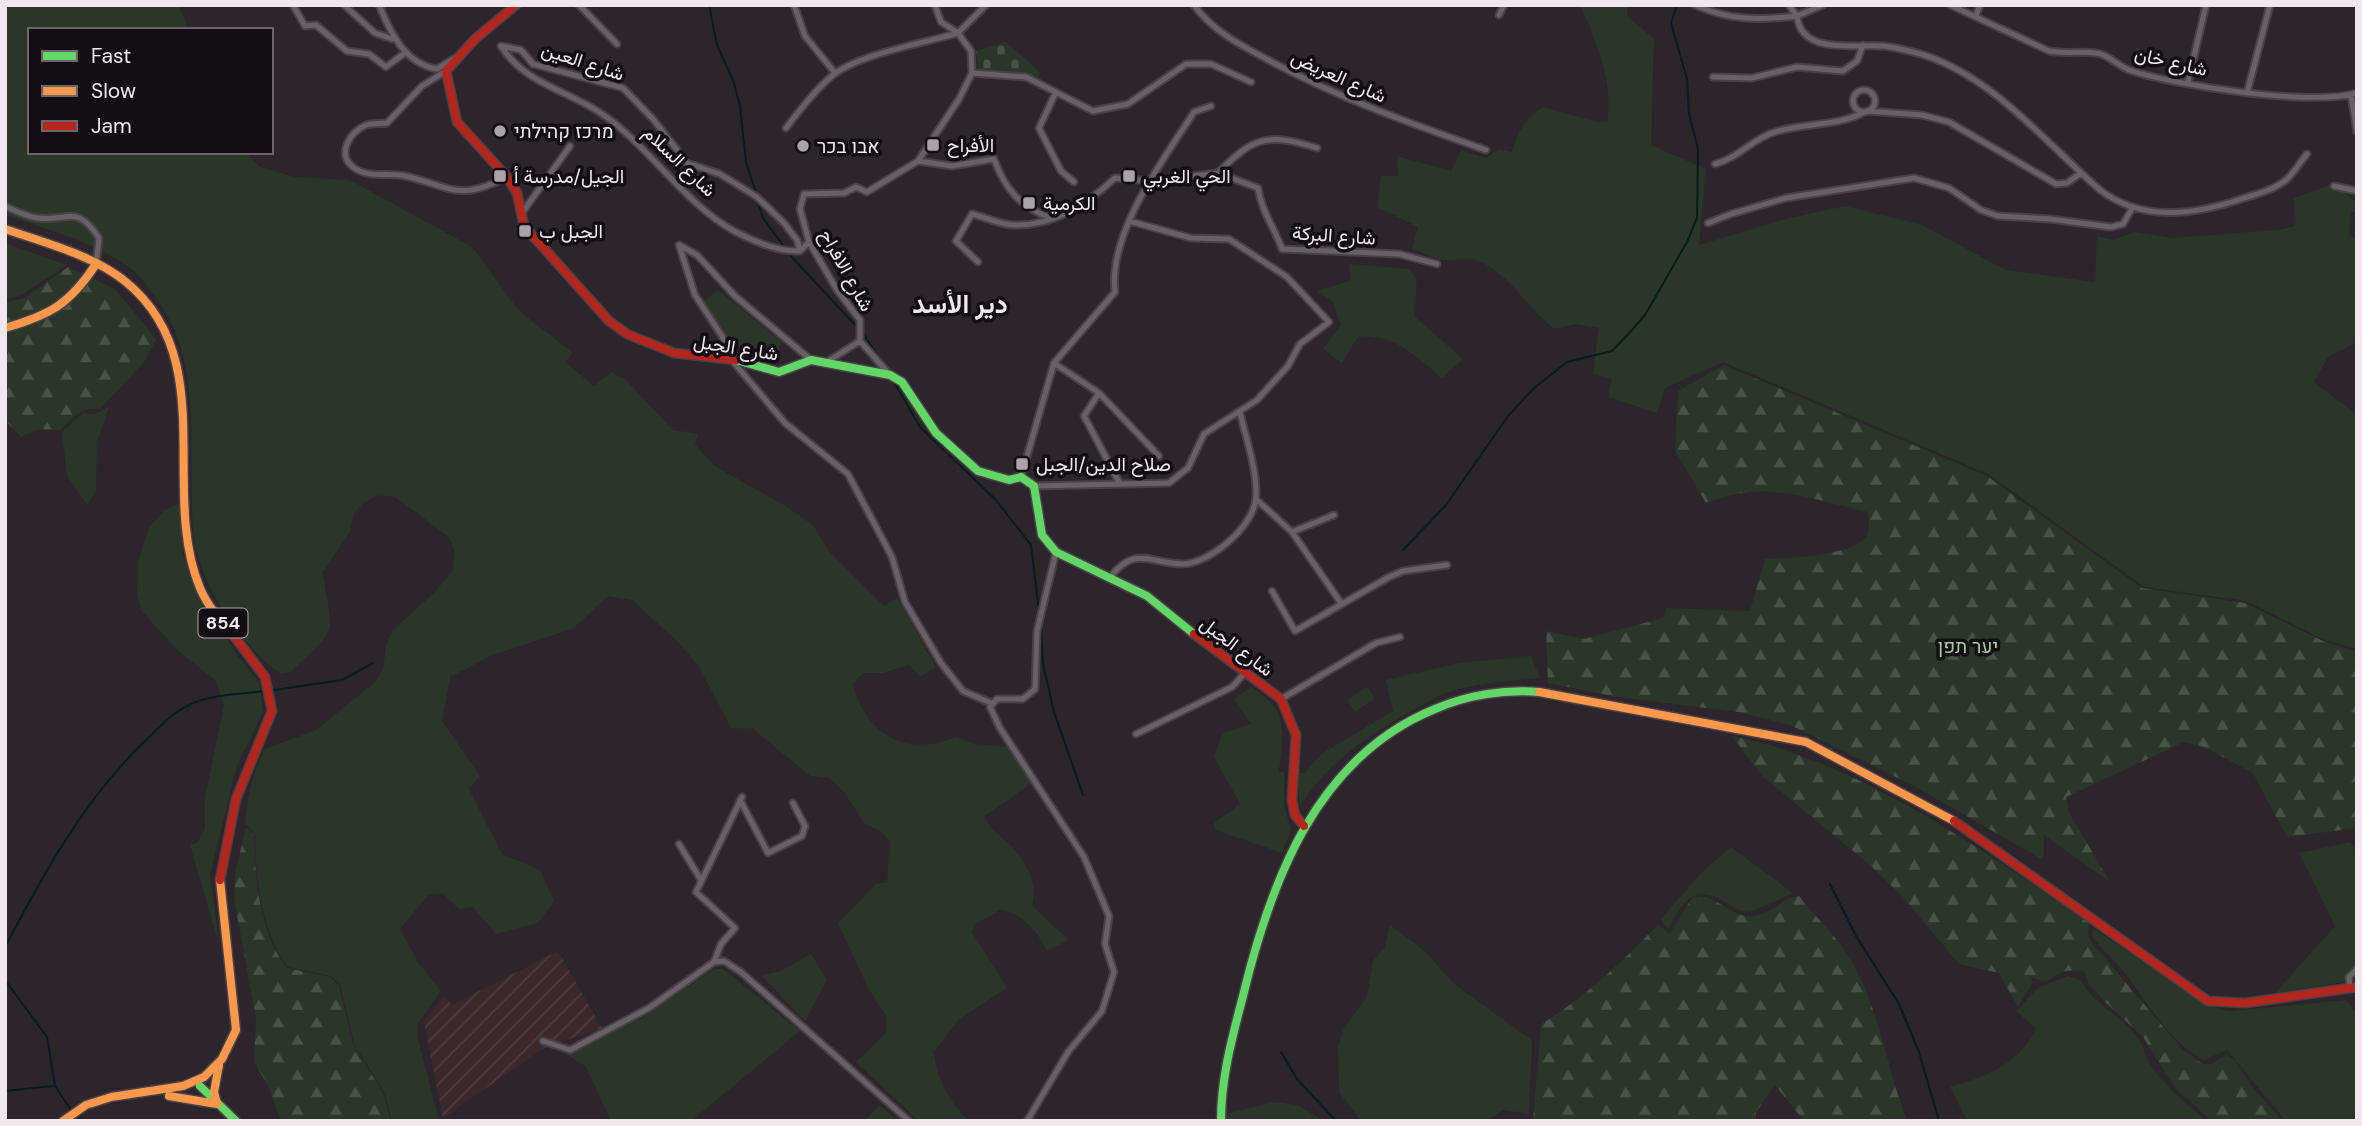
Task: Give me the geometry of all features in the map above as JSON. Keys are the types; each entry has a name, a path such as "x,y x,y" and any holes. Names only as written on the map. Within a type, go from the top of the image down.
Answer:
{"main road":[{"path":"446,71 455,58 516,5"},
{"name":"شارع الجبل","path":"446,71 457,122 507,177 517,193 524,226 609,321 627,334 674,353 730,358 779,372 811,360"},
{"name":"854","path":"5,229 96,264 139,292 152,305 169,334 180,370 185,415 188,540 201,592 228,631 257,662 270,687 272,712 265,736 255,750 233,813 220,876 236,1030 231,1048 201,1086"},
{"path":"5,328 52,315 84,284 96,264"},
{"path":"811,360 890,375 902,383 936,433 978,471 1009,480 1021,477 1034,486 1042,535 1056,552"},
{"name":"شارع الجبل","path":"1056,552 1147,596 1244,674 1280,699 1287,708 1296,735 1292,800 1295,815 1304,827"},
{"path":"1222,1121 1220,1094 1252,953 1286,865 1304,827 1324,792 1363,750 1418,714 1458,699 1536,691 1806,742 1969,829 2208,1000 2245,1003 2353,987"},
{"path":"218,1104 214,1092 219,1065"},
{"path":"62,1121 92,1102 160,1095 201,1086 236,1121"},
{"path":"160,1095 218,1104"}],"street":[{"path":"293,5 305,26 316,25 347,51 369,54 386,67 406,52"},
{"path":"344,5 375,33 395,40"},
{"path":"379,5 395,40 406,52 437,69 455,58"},
{"path":"579,5 618,44"},
{"path":"794,5 805,36 835,74"},
{"path":"935,5 941,22 958,33 971,51 972,73 1026,77 1093,111 1128,104 1186,64 1211,64 1251,82"},
{"path":"786,128 807,100 835,74 879,55 958,33 986,5"},
{"name":"شارع العريض","path":"1194,5 1202,16 1233,41 1303,79 1346,100 1486,150"},
{"path":"1499,15 1504,5"},
{"path":"1695,5 1718,15 1753,21 1797,16 1823,5"},
{"path":"1789,5 1797,16 1801,31 1814,41 1910,51 1954,67 1987,89 2106,195 2133,207 2182,214 2222,206 2272,189 2289,178 2307,154"},
{"name":"شارع خان","path":"1950,5 2049,51 2065,54 2099,52 2129,69 2188,82 2247,93 2354,94"},
{"path":"1976,16 1980,5"},
{"path":"2188,82 2206,5"},
{"path":"2247,93 2270,5"},
{"path":"1713,77 1752,78 1797,67 1843,71 1857,61 1863,45"},
{"name":"شارع العين","path":"501,46 521,50 533,64 623,88 653,118 687,163 720,174 757,197 784,223 797,240 800,251"},
{"name":"شارع السلام","path":"501,46 508,58 539,83 578,100 633,137 658,167 733,230 784,252 800,251"},
{"path":"446,71 422,86 387,123 367,124 352,134 345,147 347,160 354,169 372,174 404,175 457,191 483,189 507,177"},
{"name":"شارع الافراح","path":"825,363 860,341 860,320 837,290 809,242 800,209 804,194 844,193 856,187 867,192 918,161 959,99 972,73"},
{"path":"1839,119 1856,93 1863,90 1873,93 1875,102 1888,112"},
{"path":"1055,94 1039,128 1061,171 1074,181"},
{"path":"2354,94 2357,132"},
{"path":"1853,101 1857,109 1865,111 1922,114 1956,125 2022,167 2056,184 2067,183 2081,173"},
{"path":"1715,164 1733,159 1774,131 1839,119 1865,111 1875,102"},
{"path":"1021,477 1054,363 1115,292 1113,272 1129,221 1194,112 1211,106"},
{"path":"1218,173 1254,141 1283,138 1318,148"},
{"path":"522,213 570,146"},
{"path":"918,161 952,166 994,159 1009,189 1029,210 1054,219"},
{"name":"شارع البركة","path":"978,262 956,242 972,214 1014,225 1054,219 1088,203 1115,178 1151,181 1218,173 1258,188 1260,207 1271,218 1282,249 1399,254 1437,264"},
{"path":"1708,223 1786,198 1856,189 1903,178 1938,184 1998,216 2111,227 2123,223 2133,207"},
{"path":"2334,186 2357,191"},
{"path":"5,206 38,218 69,214 88,221 99,238 96,264"},
{"path":"1034,486 1169,483 1188,468 1204,434 1240,412 1277,380 1300,344 1329,321 1287,277 1229,239 1191,238 1129,221"},
{"path":"800,251 809,242"},
{"path":"811,360 735,296 697,255 678,244 695,295 722,336 730,358 785,423 848,474 860,491 892,557 905,602 941,663 962,691 991,703 1003,698 1023,699 1035,689 1037,631 1056,552"},
{"path":"860,341 890,375"},
{"path":"1054,363 1099,393 1158,456"},
{"path":"1099,393 1084,416 1120,484"},
{"path":"1240,412 1257,499 1292,532 1341,603"},
{"path":"1110,577 1122,562 1135,558 1181,564 1201,562 1219,552 1235,534 1257,499"},
{"path":"1292,532 1334,515"},
{"path":"1272,591 1295,631 1341,603 1404,571 1447,565"},
{"path":"1280,699 1376,643 1400,637"},
{"path":"1136,734 1232,687 1244,674"},
{"path":"991,703 1000,728 1066,825 1084,857 1109,916 1105,944 1114,972 1102,1012 1068,1052 1027,1121"},
{"path":"714,962 722,944 734,928 696,892 741,799 768,853 802,836 804,826 793,803"},
{"path":"679,844 701,880"},
{"path":"543,1041 570,1050 649,1008 714,962 724,961 740,972 909,1121"},
{"path":"2353,987 2349,977 2357,969"}],"shaded area":[{"path":"558,951 602,1028 544,1048 443,1118 424,1022 444,996 452,1005"}],"green space":[{"path":"5,5 179,5 187,28 28,28 28,154 247,154 260,167 295,177 350,180 472,247 519,311 573,353 565,362 594,386 611,372 626,380 673,430 699,434 695,444 714,466 786,506 813,525 829,551 884,606 897,598 936,667 920,677 909,665 883,673 863,673 853,684 859,702 878,729 890,738 905,743 937,743 955,737 975,744 1010,747 1033,782 985,816 986,820 991,828 1013,847 1024,863 1032,880 1032,906 1069,940 1047,951 1029,925 1017,915 1002,909 975,924 972,932 1007,988 958,1020 934,1052 945,1090 969,1121 919,1121 856,1062 886,1033 886,1016 868,988 838,923 876,884 887,882 890,842 881,831 865,824 844,792 829,778 810,776 753,729 731,728 698,665 678,642 632,600 608,596 574,628 493,655 450,677 442,721 480,776 469,789 502,854 540,870 554,901 538,923 496,934 473,907 459,909 442,893 428,895 400,929 418,962 441,991 418,1023 418,1039 439,1121 392,1121 384,1092 354,1044 340,984 331,976 288,967 271,937 261,903 255,834 245,824 251,786 265,749 316,730 374,683 383,670 386,645 393,630 435,592 453,570 454,549 449,537 395,497 377,495 362,504 353,516 350,532 323,572 330,615 328,632 291,672 281,674 242,636 219,604 202,570 194,540 192,518 189,390 178,339 167,315 140,277 117,260 71,237 5,215"},
{"path":"1580,5 1628,5 1627,16 1654,39 1651,145 1706,169 1699,245 1785,219 1845,206 1922,225 2006,270 2095,282 2097,236 2114,240 2134,232 2173,238 2279,230 2295,226 2294,198 2333,184 2357,203 2357,212 2351,212 2349,236 2357,238 2357,342 2328,357 2314,382 2357,415 2357,649 2322,639 2246,601 2144,587 1988,474 1723,362 1665,388 1657,413 1608,397 1612,379 1593,374 1599,328 1576,324 1555,329 1506,280 1484,264 1471,259 1443,260 1412,249 1418,227 1377,207 1381,176 1398,176 1397,156 1451,171 1461,150 1486,158 1499,149 1512,152 1523,126 1543,107 1597,122 1607,122 1609,107 1606,77"},
{"path":"1006,42 1040,72 1037,82 1026,76 979,75 976,51"},
{"path":"5,243 67,265 21,295 5,300"},
{"path":"1349,264 1409,269 1417,279 1414,316 1463,359 1442,378 1403,348 1382,339 1358,337 1342,363 1323,349 1341,325 1332,301 1317,291 1350,281"},
{"path":"68,267 115,289 156,339 145,361 100,409 82,411 61,430 39,429 21,437 5,420 5,303 24,298"},
{"path":"718,290 782,342 778,351 729,344 726,333 703,301"},
{"name":"יער תפן","path":"1724,365 1987,476 2142,588 2245,603 2323,641 2357,652 2357,828 2287,837 2253,773 2204,747 2184,742 2066,797 2069,813 2110,882 2044,835 2043,860 1912,785 1790,725 1738,712 1617,697 1548,683 1546,631 1584,639 1663,618 1667,608 1750,611 1765,559 1831,553 1856,545 1868,533 1868,512 1787,493 1749,492 1706,503 1675,451 1678,391"},
{"path":"109,407 97,442 96,491 87,505 67,476 62,432 83,413 95,414"},
{"path":"183,502 183,554 191,578 237,655 260,684 263,712 237,766 210,874 220,948 190,845 197,843 205,829 205,797 224,706 216,681 176,649 140,609 137,589 138,563 148,529 164,510"},
{"path":"1531,656 1540,678 1471,686 1436,697 1351,750 1311,790 1300,806 1297,773 1305,773 1321,754 1393,711 1386,680 1459,663"},
{"path":"1251,687 1272,705 1281,723 1279,772 1284,772 1284,805 1291,830 1282,853 1215,830 1214,823 1240,804 1214,757 1223,733 1251,724 1234,699"},
{"path":"1367,687 1375,698 1355,712 1347,700"},
{"path":"1732,736 1779,748 1873,787 1963,839 2089,923 2088,935 2092,943 2183,1050 2203,1064 2211,1064 2226,1055 2235,1060 2251,1086 2283,1121 2212,1121 2175,1088 2143,1037 2104,1001 2089,984 2084,972 2064,972 2046,982 2030,977 2033,982 2018,1007 1999,973 1959,964 1903,897 1870,865 1763,777"},
{"path":"246,827 254,834 260,904 270,938 287,968 330,977 339,985 353,1044 383,1093 391,1121 281,1121 267,1084 254,1062 256,1018 234,899 236,869"},
{"path":"2350,842 2357,852 2357,980 2275,993 2335,926 2299,853"},
{"path":"1731,847 1793,893 1747,912 1716,897 1692,897 1685,902 1669,929 1660,920 1701,873"},
{"path":"1699,896 1713,900 1740,915 1754,916 1799,896 1842,946 1858,973 1875,1014 1907,1121 1804,1121 1775,1085 1756,1112 1755,1121 1533,1121 1541,1024 1588,991 1658,925 1670,934 1691,899"},
{"path":"1390,925 1426,952 1454,984 1532,1040 1529,1114 1504,1110 1485,1121 1361,1121 1339,1092 1338,1047 1343,1030 1367,996 1373,961 1385,947"},
{"path":"2093,928 2206,1005 2229,1011 2346,1000 2357,1015 2357,1121 2286,1121 2227,1050 2204,1060 2191,1052 2168,1031 2120,967 2098,944 2092,935"},
{"path":"811,954 827,980 805,1021 761,975 779,972"},
{"path":"714,969 723,969 800,1031 691,1121 611,1121 586,1067 565,1053 642,1018"},
{"path":"2068,976 2081,980 2093,997 2131,1030 2158,1075 2207,1121 1967,1121 1950,1087 1989,1073 2010,1061 2036,1029 2016,1011 2038,988"},
{"path":"1274,1102 1298,1105 1324,1121 1226,1121 1225,1114"},
{"path":"879,1105 898,1121 864,1121"}],"waterway":[{"path":"709,5 717,45 733,80 740,106 746,162 756,193"},
{"path":"1403,550 1446,505 1508,416 1534,388 1567,362 1612,351 1632,330 1645,315 1687,242 1697,218 1698,149 1689,113 1687,79 1671,23 1677,5"},
{"path":"758,202 763,218 785,248"},
{"path":"788,253 858,328"},
{"path":"862,332 884,365"},
{"path":"894,382 920,427 996,500 1031,545 1039,612"},
{"path":"1041,624 1043,664 1054,712 1083,795"},
{"path":"274,690 342,680 373,663"},
{"path":"5,947 66,840 101,790 142,744 174,714 196,702 225,695 265,691"},
{"path":"1830,884 1856,936 1899,1004 1919,1052 1939,1121"},
{"path":"5,980 47,1037 55,1086 71,1110"},
{"path":"1281,1052 1297,1079 1336,1121"},
{"path":"5,1091 53,1086"}],"traffic: fast":[{"path":"736,360 779,372 811,360 890,375 902,382 936,433 978,471 1009,480 1021,477 1034,486 1042,535 1056,552 1147,596 1194,634"},
{"path":"1221,1121 1231,1043 1268,909 1305,827 1330,790 1359,758 1394,730 1435,709 1486,694 1539,692"},
{"path":"200,1086 236,1121"}],"traffic: slow":[{"path":"5,229 99,264 126,282 155,313 172,349 180,387 189,550 203,595 234,636"},
{"path":"5,328 35,318 58,306 77,289 96,264"},
{"path":"1539,692 1806,742 1954,821"},
{"path":"63,1121 86,1105 111,1097 183,1086 204,1077 222,1059 236,1030 220,880"},
{"path":"217,1104 214,1092 219,1065"},
{"path":"169,1096 217,1104"}],"traffic: jam":[{"path":"516,5 475,39 446,71 457,122 507,177 517,193 524,226 609,321 627,334 674,353 736,360"},
{"path":"1194,634 1281,699 1296,735 1292,800 1295,815 1304,826"},
{"path":"220,880 236,799 272,711 265,677 234,636"},
{"path":"1954,821 2208,1001 2245,1003 2357,987"}],"place":[{"name":"מרכז קהילתי","path":"500,131"},
{"name":"الأفراح","path":"933,145"},
{"name":"אבו בכר","path":"803,146"},
{"name":"الجيل/مدرسة أ","path":"500,176"},
{"name":"الحي الغربي","path":"1129,176"},
{"name":"الكرمية","path":"1029,203"},
{"name":"الجبل ب","path":"525,231"},
{"name":"صلاح الدين/الجبل","path":"1022,464"}],"district":[{"name":"دير الأسد","path":"960,304"}]}
